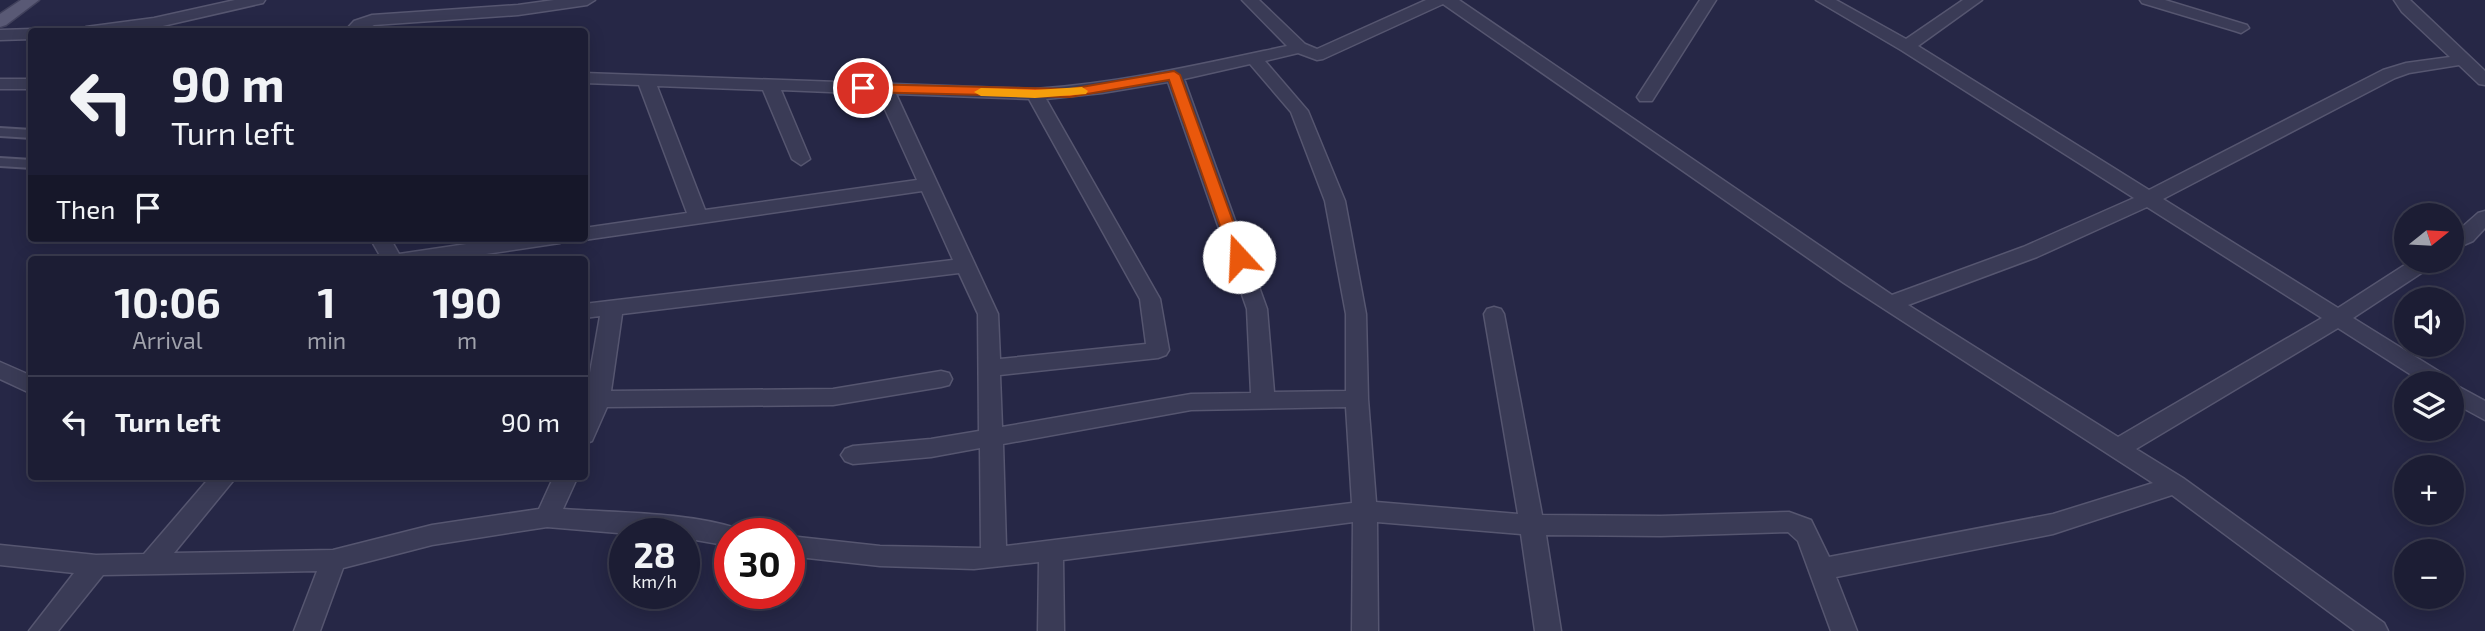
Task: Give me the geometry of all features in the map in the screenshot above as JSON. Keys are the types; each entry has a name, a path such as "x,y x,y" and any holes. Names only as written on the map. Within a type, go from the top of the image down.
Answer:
{"main road":[{"path":"0,22 31,0"}],"street":[{"path":"116,28 153,23 257,0"},
{"path":"356,28 372,20 519,10 587,0"},
{"path":"1250,0 1299,48 1310,54 1323,53 1438,0"},
{"path":"1448,0 1891,303 2175,485 2375,631"},
{"path":"1646,97 1708,0"},
{"path":"1824,0 1907,46 2421,371"},
{"path":"1907,46 1974,0"},
{"path":"2148,0 2241,28"},
{"path":"2402,0 2461,60 2485,80"},
{"path":"0,35 28,34"},
{"path":"588,78 1070,93 1174,75 1299,48"},
{"path":"1254,58 1299,111 1335,201 1356,314 1357,399 1365,512 1365,631"},
{"path":"1891,303 2030,252 2148,199 2389,74 2406,68 2461,60"},
{"path":"1174,75 1257,309 1263,401"},
{"path":"646,80 698,218"},
{"path":"0,84 28,83"},
{"path":"770,85 801,159"},
{"path":"885,89 988,314 995,556"},
{"path":"989,368 1158,350 1150,299 1035,94"},
{"path":"588,233 928,184"},
{"path":"2464,237 2485,217"},
{"path":"426,256 525,242"},
{"path":"588,311 966,265"},
{"path":"2119,448 2337,319 2407,273"},
{"path":"612,308 590,417 833,397 941,379"},
{"path":"1494,314 1548,631"},
{"path":"0,370 28,384"},
{"path":"853,455 931,448 1191,402 1357,399"},
{"path":"2464,399 2485,412"},
{"path":"151,564 222,480"},
{"path":"547,517 564,480"},
{"path":"1822,569 2053,524 2175,485"},
{"path":"805,548 880,556 974,559 1365,512 1532,525 1661,526 1788,522 1802,527 1809,537 1844,631"},
{"path":"0,555 96,565 333,560 432,535 547,517 714,533"},
{"path":"1051,551 1051,631"},
{"path":"307,631 333,560"},
{"path":"41,631 96,565"}],"lane":[{"path":"0,132 28,134"},
{"path":"0,162 28,164"}],"slow traffic":[{"path":"981,92 1035,94 1082,91"}],"route":[{"path":"863,88 1070,93 1174,75 1239,257"}]}
